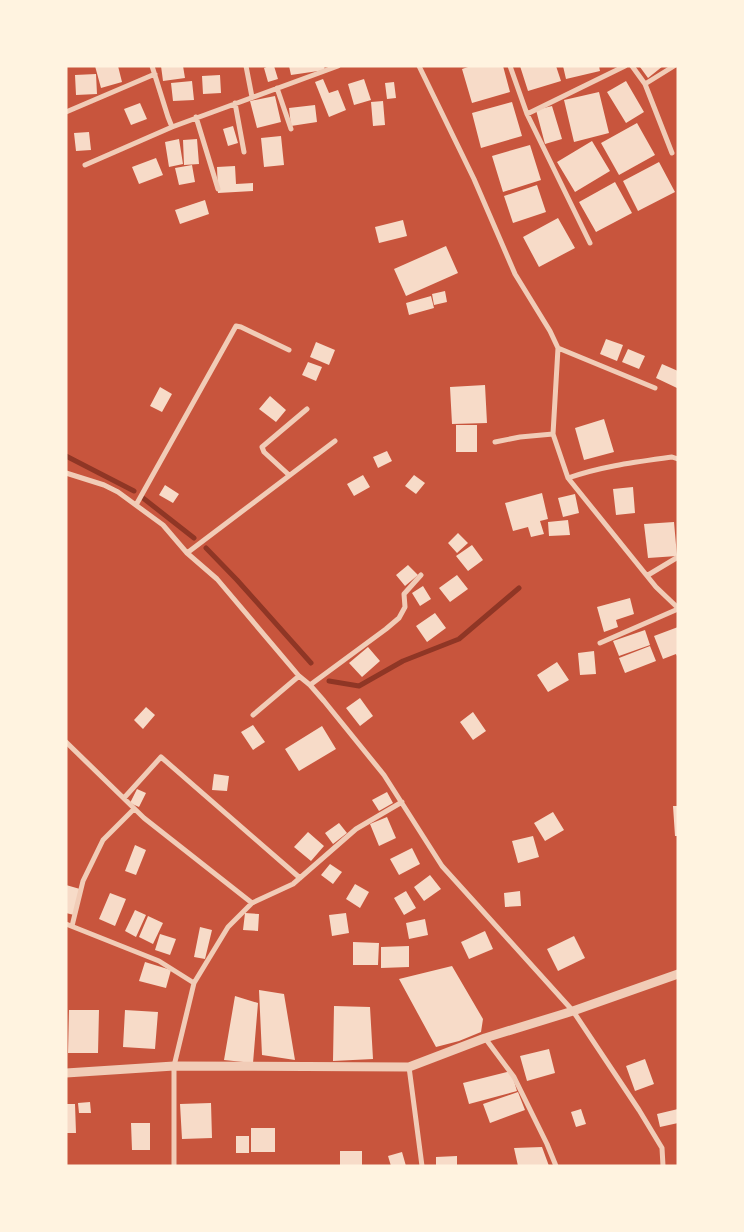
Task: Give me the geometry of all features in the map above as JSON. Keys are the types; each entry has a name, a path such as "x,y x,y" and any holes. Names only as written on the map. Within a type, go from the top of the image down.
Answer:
{"street":[{"path":"152,66 172,126"},
{"path":"246,66 252,97"},
{"path":"85,165 172,126 338,66"},
{"path":"419,66 474,179 515,274 550,331 558,348 553,434 568,478 656,587 678,609 600,643"},
{"path":"510,66 527,114 590,243"},
{"path":"527,114 625,66"},
{"path":"632,66 644,84 672,153"},
{"path":"644,84 674,66"},
{"path":"66,112 155,74"},
{"path":"277,88 291,129"},
{"path":"235,103 244,152"},
{"path":"196,117 218,189"},
{"path":"136,505 236,326 288,350"},
{"path":"558,348 655,388"},
{"path":"289,475 264,452 262,447 307,409"},
{"path":"495,442 520,437 553,434"},
{"path":"188,553 334,441"},
{"path":"568,478 602,467 672,457 678,458"},
{"path":"66,473 104,485 118,492 163,525 188,553 217,579 299,676 310,685 384,775 442,866 573,1011 662,1148 663,1166"},
{"path":"648,575 678,557"},
{"path":"310,685 399,618 405,607 404,594 421,576"},
{"path":"253,715 299,676"},
{"path":"66,742 134,809 252,903"},
{"path":"124,798 161,757 300,878"},
{"path":"174,1166 174,1066 194,983 228,927 252,903 293,884 356,829 402,802"},
{"path":"72,926 83,881 103,840 134,809"},
{"path":"66,924 159,961 194,983"},
{"path":"66,1073 174,1066 409,1067 485,1038 573,1011 678,974"},
{"path":"485,1038 514,1077 556,1166"},
{"path":"409,1067 422,1166"}],"building":[{"path":"95,66 118,66 122,82 101,88"},
{"path":"161,66 183,66 185,78 163,81"},
{"path":"274,66 278,79 268,82 264,68"},
{"path":"289,66 324,66 325,70 291,75"},
{"path":"471,66 503,66 510,92 472,103 462,69"},
{"path":"520,66 556,66 561,81 528,91"},
{"path":"563,66 599,66 600,71 566,79"},
{"path":"663,66 648,78 640,67"},
{"path":"96,74 97,94 76,95 75,75"},
{"path":"220,75 221,93 203,94 202,76"},
{"path":"323,79 329,93 338,90 346,110 329,117 315,82"},
{"path":"364,79 371,100 354,105 348,84"},
{"path":"192,81 194,100 173,101 171,83"},
{"path":"626,81 644,112 626,123 607,92"},
{"path":"394,82 396,98 387,99 385,83"},
{"path":"599,92 609,133 574,142 564,100"},
{"path":"275,96 281,122 257,128 250,101"},
{"path":"383,101 385,125 373,126 371,102"},
{"path":"512,102 522,136 481,148 472,113"},
{"path":"140,103 147,119 131,125 124,109"},
{"path":"315,105 317,122 291,126 289,108"},
{"path":"552,106 562,139 545,144 536,110"},
{"path":"637,123 655,155 619,175 601,143"},
{"path":"233,126 238,143 228,146 223,129"},
{"path":"89,132 91,150 76,151 74,133"},
{"path":"281,136 284,165 264,167 261,138"},
{"path":"179,139 183,164 169,167 165,142"},
{"path":"197,139 199,164 184,165 183,140"},
{"path":"592,141 610,171 575,192 557,162"},
{"path":"530,145 541,180 503,192 492,156"},
{"path":"156,158 163,175 139,184 132,167"},
{"path":"659,162 675,192 638,211 623,181"},
{"path":"192,165 195,182 179,185 175,168"},
{"path":"235,166 236,184 253,183 253,191 218,193 217,167"},
{"path":"615,182 632,213 596,232 579,202"},
{"path":"537,185 546,212 513,223 504,196"},
{"path":"205,200 209,214 180,224 175,210"},
{"path":"558,218 575,248 539,267 523,237"},
{"path":"403,220 407,236 379,243 375,227"},
{"path":"446,246 458,273 406,296 394,269"},
{"path":"445,291 447,302 434,305 432,294"},
{"path":"431,296 434,308 409,315 406,303"},
{"path":"606,339 623,345 617,361 600,354"},
{"path":"316,342 335,350 329,365 310,357"},
{"path":"628,349 645,356 639,369 622,362"},
{"path":"308,362 322,367 316,381 302,375"},
{"path":"662,364 678,371 677,388 656,378"},
{"path":"485,385 487,423 452,424 450,387"},
{"path":"160,387 172,394 162,412 150,406"},
{"path":"270,396 286,410 276,422 259,409"},
{"path":"604,419 614,452 584,460 575,428"},
{"path":"456,425 477,425 477,452 456,452"},
{"path":"387,451 392,461 378,468 373,457"},
{"path":"363,475 370,487 354,496 347,484"},
{"path":"414,475 425,483 416,494 405,486"},
{"path":"165,485 179,494 173,503 159,495"},
{"path":"633,487 635,513 616,515 613,489"},
{"path":"542,493 548,519 540,521 544,534 531,537 528,527 513,531 505,503"},
{"path":"575,494 579,513 563,517 558,498"},
{"path":"568,520 570,535 549,536 548,522"},
{"path":"674,522 677,556 648,558 644,524"},
{"path":"458,533 468,543 457,553 448,543"},
{"path":"472,545 483,560 468,571 456,556"},
{"path":"408,565 418,575 405,586 396,575"},
{"path":"457,575 468,589 450,602 439,588"},
{"path":"423,586 431,599 420,606 412,593"},
{"path":"630,598 634,614 616,620 618,627 604,632 597,607"},
{"path":"435,613 446,628 427,642 416,626"},
{"path":"678,627 678,658 676,654 663,659 654,636"},
{"path":"645,630 650,645 619,656 613,641"},
{"path":"650,646 656,661 625,673 619,658"},
{"path":"368,647 380,661 362,677 349,663"},
{"path":"594,651 596,674 580,675 578,653"},
{"path":"557,662 569,680 548,692 537,675"},
{"path":"360,698 373,716 360,726 346,708"},
{"path":"146,707 155,715 143,729 134,720"},
{"path":"473,712 486,731 473,740 460,722"},
{"path":"253,725 265,742 253,750 241,732"},
{"path":"322,726 336,749 299,771 285,749"},
{"path":"214,774 229,776 227,791 212,790"},
{"path":"137,789 146,793 139,807 130,803"},
{"path":"387,792 393,803 379,811 372,800"},
{"path":"673,806 678,806 678,836 675,836"},
{"path":"553,812 564,830 545,841 534,823"},
{"path":"387,817 396,838 379,846 370,824"},
{"path":"339,823 347,833 333,844 325,833"},
{"path":"308,832 324,846 311,861 294,847"},
{"path":"533,836 539,857 518,863 512,841"},
{"path":"135,845 146,850 136,875 125,871"},
{"path":"412,848 420,864 399,875 390,859"},
{"path":"330,864 342,872 333,884 321,875"},
{"path":"430,875 441,889 424,901 414,887"},
{"path":"355,884 369,892 360,908 346,899"},
{"path":"66,885 80,889 74,915 66,913"},
{"path":"406,891 416,908 404,915 394,898"},
{"path":"520,891 521,906 505,907 504,893"},
{"path":"110,893 126,899 115,926 99,919"},
{"path":"135,910 146,915 136,937 125,931"},
{"path":"245,913 259,914 258,931 243,930"},
{"path":"346,913 349,933 332,936 329,915"},
{"path":"148,916 163,923 153,944 139,937"},
{"path":"425,919 428,935 409,939 406,923"},
{"path":"200,927 212,930 205,959 194,957"},
{"path":"485,931 493,949 469,959 461,942"},
{"path":"160,934 176,939 170,955 155,950"},
{"path":"574,936 585,958 558,971 547,949"},
{"path":"353,942 379,943 378,965 353,965"},
{"path":"409,946 409,967 381,968 381,947"},
{"path":"145,962 171,970 166,988 139,981"},
{"path":"452,966 483,1019 481,1032 459,1041 436,1047 399,979"},
{"path":"259,990 284,994 295,1060 262,1055"},
{"path":"235,996 258,1003 253,1063 224,1060"},
{"path":"334,1006 370,1007 373,1059 333,1061"},
{"path":"69,1010 99,1010 98,1053 68,1053"},
{"path":"125,1010 158,1012 155,1049 123,1047"},
{"path":"549,1049 555,1073 527,1081 520,1056"},
{"path":"645,1059 654,1084 635,1091 626,1066"},
{"path":"511,1071 517,1091 469,1104 463,1083"},
{"path":"518,1092 525,1110 490,1123 483,1104"},
{"path":"90,1102 91,1113 79,1113 78,1103"},
{"path":"211,1103 212,1138 182,1139 180,1104"},
{"path":"66,1104 75,1104 76,1133 66,1133"},
{"path":"581,1109 586,1124 576,1127 571,1112"},
{"path":"678,1109 678,1123 660,1127 657,1114"},
{"path":"131,1123 150,1123 150,1150 132,1150"},
{"path":"251,1128 275,1128 275,1152 251,1152"},
{"path":"236,1136 249,1136 249,1153 236,1153"},
{"path":"542,1147 549,1166 518,1166 514,1148"},
{"path":"340,1151 362,1151 362,1166 340,1166"},
{"path":"402,1152 406,1166 391,1166 388,1156"},
{"path":"457,1156 457,1166 436,1166 436,1157"}],"waterway":[{"path":"66,456 134,491"},
{"path":"143,498 194,538"},
{"path":"206,548 311,663"},
{"path":"329,681 359,686 403,661 459,639 519,588"}]}
